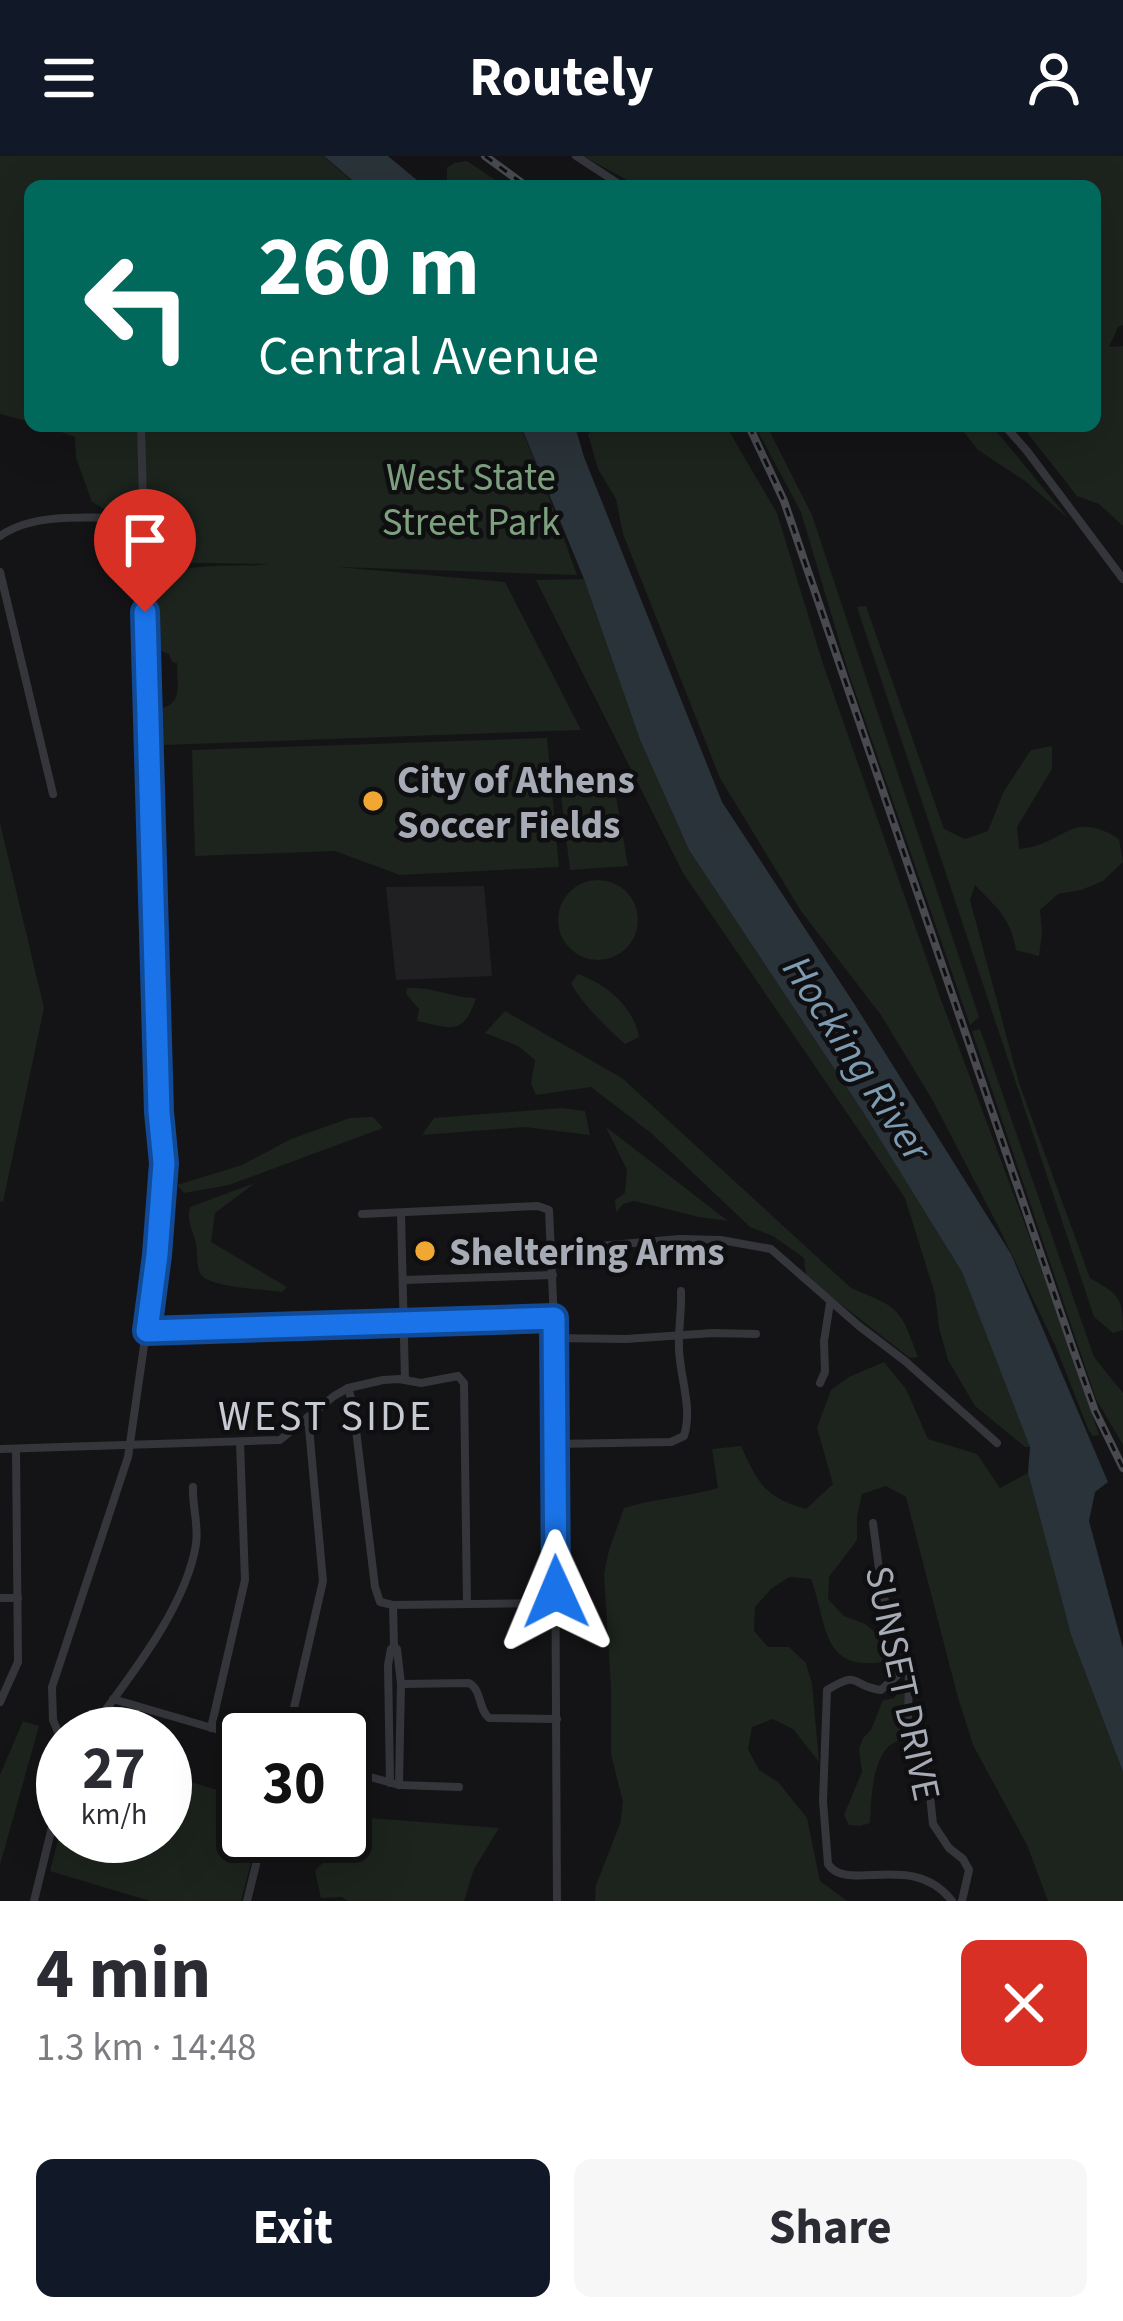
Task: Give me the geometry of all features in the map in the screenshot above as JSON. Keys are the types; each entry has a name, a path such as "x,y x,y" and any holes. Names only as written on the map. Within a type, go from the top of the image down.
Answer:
{"street":[{"path":"576,156 613,180"},
{"path":"53,1707 52,1687 129,1446 157,1255 164,1163 141,432"},
{"path":"1010,432 1123,580"},
{"path":"0,536 35,520 143,518"},
{"path":"0,572 53,794"},
{"path":"362,1214 547,1208 551,1220 557,1901"},
{"path":"400,1213 405,1380"},
{"path":"552,1250 675,1239 760,1246 787,1261 997,1443"},
{"path":"403,1280 553,1275"},
{"path":"554,1444 682,1438 687,1427 679,1354 682,1291"},
{"path":"820,1384 826,1365 830,1302"},
{"path":"147,1331 554,1318"},
{"path":"554,1338 756,1334"},
{"path":"8,1449 280,1440 348,1388 383,1380 421,1383 458,1376 464,1383 467,1604"},
{"path":"348,1388 377,1595 382,1603 556,1604"},
{"path":"294,1707 323,1581 308,1417"},
{"path":"211,1727 245,1580 240,1442"},
{"path":"0,1460 8,1449"},
{"path":"0,1702 4,1683 18,1662 8,1449"},
{"path":"107,1707 164,1624 185,1584 197,1536 193,1487"},
{"name":"SUNSET DRIVE","path":"873,1523 882,1592 909,1670 908,1721 928,1777 933,1824 969,1870 962,1901"},
{"path":"0,1598 18,1598"},
{"path":"393,1605 394,1646 388,1675 395,1784"},
{"path":"394,1646 401,1684 395,1784"},
{"path":"909,1670 881,1690 849,1678 827,1690 823,1801 828,1864 840,1875 904,1875 930,1881 952,1901"},
{"path":"401,1684 469,1683 489,1718 556,1719"},
{"path":"113,1699 216,1729"},
{"path":"372,1778 395,1784 459,1787"},
{"path":"34,1901 43,1863"},
{"path":"247,1901 256,1863"}],"shaded area":[{"path":"484,886 492,976 396,980 386,887"}],"green space":[{"path":"0,156 323,156 351,180 24,180 24,420 0,414"},
{"path":"583,156 1123,156 1123,325 1109,347 1123,346 1123,526 1099,504 1077,496 1027,432 1101,432 1101,180 627,180"},
{"path":"467,161 495,180 447,180 447,168"},
{"name":"West State Street Park","path":"61,432 523,432 577,575 338,567 505,582 581,730 163,745 162,708 176,697 177,663 153,648 153,590 171,573 187,569 268,564 151,562 150,509 105,509 92,502 76,458 75,437"},
{"path":"730,432 777,513 823,664 1099,1435 1089,1431 1055,1345 933,1101 881,1015 801,911 720,778 588,434"},
{"path":"758,432 770,432 812,515 979,1017 970,1025 848,671 801,512"},
{"path":"964,432 997,432 1068,518 1025,481 978,450"},
{"path":"584,579 640,740 689,850 863,1112 962,1272 1031,1447 975,1406 948,1360 935,1294 905,1198 683,873 536,580"},
{"path":"866,606 944,829 965,839 988,831 1004,791 1031,750 1052,746 1052,769 1017,827 1019,849 1078,827 1103,830 1119,839 1123,862 1103,881 1058,894 1040,910 1039,956 1016,950 1006,921 975,885 970,900 1019,1083 1090,1278 1117,1298 1123,1330 1113,1333 1094,1317 857,607"},
{"name":"City of Athens Soccer Fields","path":"547,738 559,867 400,875 335,851 195,856 192,750"},
{"path":"612,773 628,866 570,870 559,778"},
{"path":"0,823 44,1008 3,1202 0,1201"},
{"path":"598,880 626,892 638,920 626,948 598,960 570,948 558,920 570,892"},
{"path":"578,974 617,998 639,1037 625,1044 603,1023 571,983"},
{"path":"407,988 476,998 461,1024 447,1027 417,1021 419,1009 406,994"},
{"path":"505,1011 622,1078 851,1288 896,1311 918,1357 910,1358 806,1277 804,1258 773,1236 750,1227 651,1133 591,1087 536,1095 531,1083 535,1060 518,1046 485,1033"},
{"path":"980,1029 1094,1357 1123,1393 1123,1445 1096,1399 972,1031"},
{"path":"562,1108 585,1111 590,1135 525,1127 422,1135 434,1118"},
{"path":"373,1117 383,1128 229,1185 184,1193 177,1185 242,1165 291,1139 350,1118"},
{"path":"606,1127 728,1221 634,1201 616,1212 615,1200 625,1193 627,1170"},
{"path":"255,1183 215,1213 211,1242 287,1287 282,1292 213,1282 199,1270 190,1207"},
{"path":"884,1362 906,1389 928,1439 977,1454 1000,1488 1028,1473 1071,1635 1123,1772 1123,1901 1048,1901 1027,1845 973,1745 906,1497 886,1486 862,1494 857,1540 829,1577 828,1599 844,1616 865,1624 883,1639 888,1661 866,1663 839,1653 825,1629 811,1579 789,1577 755,1607 754,1631 768,1647 789,1647 806,1663 819,1762 793,1729 773,1719 752,1727 748,1749 759,1770 778,1782 807,1818 820,1881 847,1901 595,1901 623,1802 611,1754 604,1574 624,1508 718,1488 712,1449 741,1446 764,1487 781,1500 806,1509 833,1484 817,1428 831,1390"},
{"path":"904,1681 906,1738 888,1747 879,1763 870,1823 849,1825 844,1815 862,1772 859,1749 863,1738 883,1700 894,1698"},
{"path":"23,1721 36,1725 0,1865 0,1775"},
{"path":"192,1782 216,1790 216,1863 251,1863 241,1901 150,1901 50,1871 52,1863 192,1863"},
{"path":"372,1818 499,1828 474,1869 464,1901 321,1898 315,1871 322,1863 372,1863"}],"water":[{"path":"324,156 388,156 417,180 352,180"},
{"name":"Hocking River","path":"523,432 577,432 722,802 1011,1254 1108,1482 1095,1492 1089,1521 1123,1648 1123,1772 1071,1635 1028,1473 1030,1447 962,1272 863,1112 689,850 640,740 584,579"}],"railway":[{"path":"485,156 518,180"},
{"path":"752,432 784,501 1095,1411 1123,1468"}],"place":[{"name":"City of Athens Soccer Fields","path":"373,801"},
{"name":"Sheltering Arms","path":"425,1251"}],"district":[{"name":"WEST SIDE","path":"326,1415"}],"route":[{"path":"145,612 164,1163 147,1331 554,1318 556,1592"}]}
